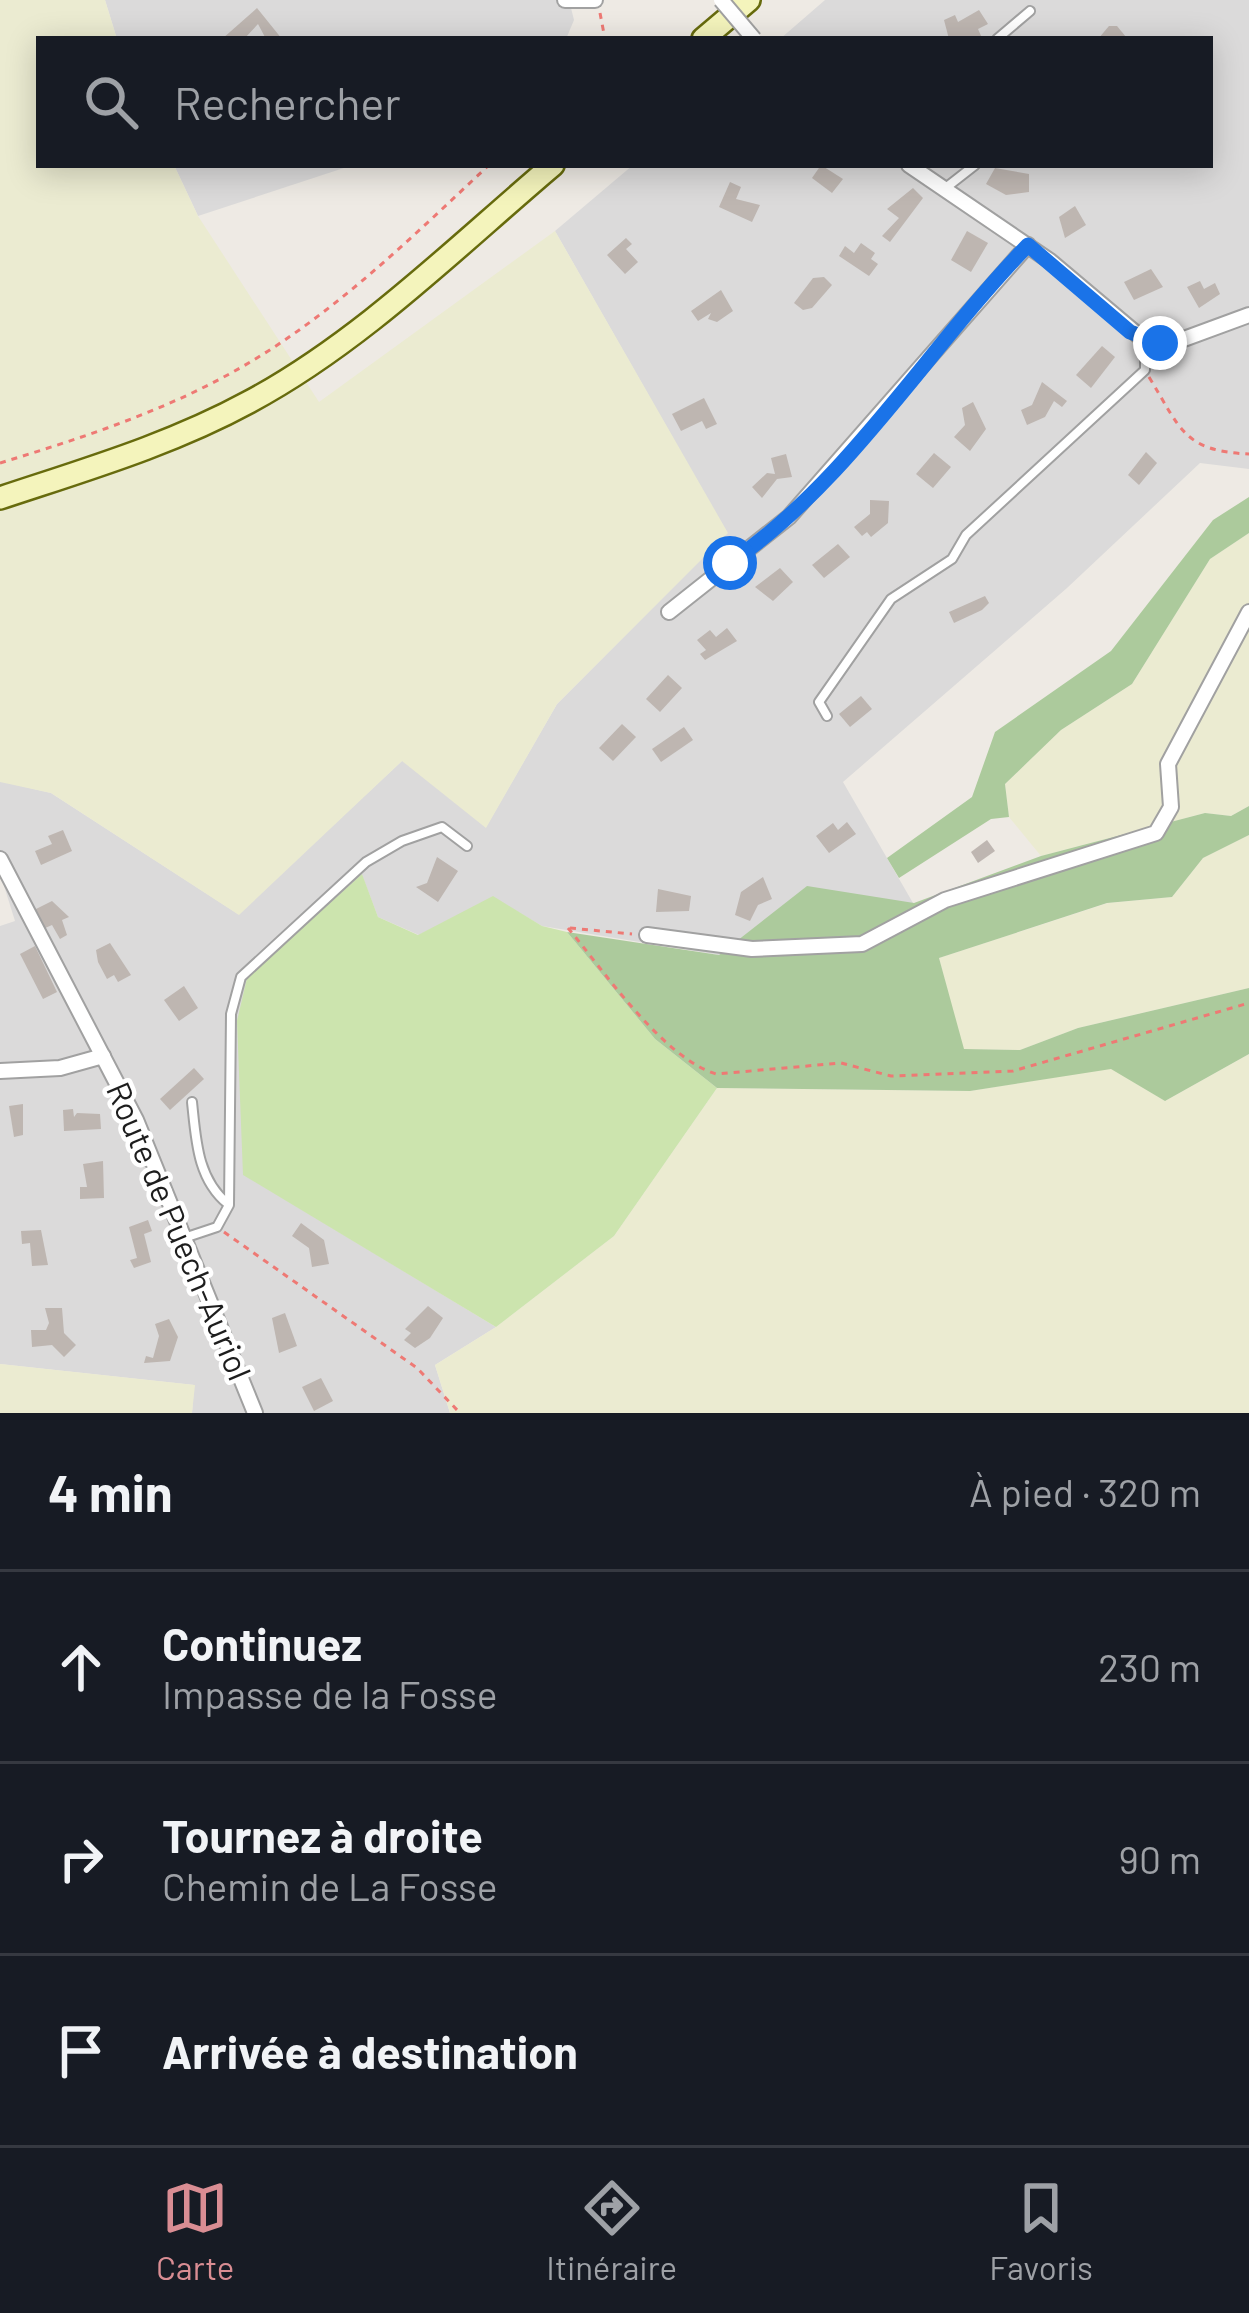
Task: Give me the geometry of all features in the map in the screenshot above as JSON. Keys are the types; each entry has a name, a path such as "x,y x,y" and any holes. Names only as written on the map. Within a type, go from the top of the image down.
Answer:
{"main road":[{"path":"707,36 749,0"},
{"path":"0,498 148,448 254,400 365,324 549,168"}],"street":[{"path":"565,0 596,0"},
{"path":"721,0 751,36"},
{"path":"913,168 1028,245 1145,341 1173,343 1249,315"},
{"path":"669,612 789,518 1028,245"},
{"path":"647,935 752,949 862,944 945,900 1156,833 1171,807 1168,764 1249,612"},
{"name":"Route de Puech-Auriol","path":"0,859 103,1056 187,1237 255,1413"},
{"path":"0,1071 60,1068 103,1056"}],"lane":[{"path":"1001,36 1030,11"},
{"path":"943,191 971,168"},
{"path":"827,716 819,702 892,599 952,560 966,535 1144,370 1145,341"},
{"path":"187,1237 217,1227 229,1205 231,1014 241,977 366,862 402,841 442,827 467,846"},
{"path":"192,1102 198,1153 210,1185 229,1205"}],"path":[{"path":"596,0 604,36"},
{"path":"0,463 130,420 240,368 346,293 486,168"},
{"path":"1144,370 1188,441 1213,452 1249,454"},
{"path":"647,935 568,928 649,1024 699,1069 716,1074 842,1063 891,1076 1012,1071 1249,1003"},
{"path":"217,1227 417,1368 460,1413"}],"shaded area":[{"path":"105,0 569,0 574,20 567,36 116,36"},
{"path":"825,0 1249,0 1249,469 1200,463 1067,588 843,782 913,903 719,955 542,926 493,897 419,935 378,917 362,875 243,1174 496,1327 435,1365 450,1413 192,1413 194,1385 0,1364 0,926 15,921 0,873 0,781 51,793 238,914 403,760 486,827 557,704 727,533 555,231 629,168 1213,168 1213,36 783,36"},
{"path":"175,168 344,168 198,216"}],"green space":[{"path":"0,0 105,0 116,36 36,36 36,168 175,168 198,216 319,402 555,231 728,533 557,704 486,828 402,761 239,915 51,793 0,782"},
{"path":"1249,497 1249,533 1210,559 1132,684 1061,730 1005,784 1009,817 991,819 899,878 887,858 972,797 995,732 1111,651 1213,520"},
{"path":"1249,533 1249,806 1231,816 1205,813 1041,856 1009,817 1005,784 1061,730 1132,684 1210,559"},
{"path":"1249,806 1249,835 1203,858 1172,897 1107,903 939,958 964,1049 1020,1050 1078,1028 1249,988 1249,1054 1165,1101 1111,1069 970,1091 717,1088 655,1039 567,932 719,955 807,886 914,903 1041,856 1205,813 1231,816"},
{"path":"1249,835 1249,988 1078,1028 1020,1050 963,1049 939,958 1108,903 1172,897 1203,858"},
{"path":"362,874 378,917 418,935 493,896 542,926 567,932 655,1039 717,1088 614,1236 496,1327 243,1175 237,1021 247,978"},
{"path":"1249,1054 1249,1413 450,1413 435,1365 496,1327 614,1236 717,1088 970,1091 1111,1068 1165,1101"},
{"path":"0,1364 195,1385 192,1413 0,1413"}],"building":[{"path":"257,8 280,36 264,36 258,24 247,36 225,36"},
{"path":"979,10 988,24 978,29 981,36 948,36 944,20 955,15 958,22"},
{"path":"1109,26 1117,26 1125,36 1101,36"},
{"path":"819,168 826,168 843,179 832,193 812,178"},
{"path":"995,168 1029,174 1029,192 1006,195 986,184"},
{"path":"730,182 741,187 736,199 760,205 752,222 719,207"},
{"path":"913,188 923,198 890,242 882,236 899,218 887,209"},
{"path":"1075,206 1086,225 1065,238 1059,217"},
{"path":"967,231 988,243 971,272 951,260"},
{"path":"626,238 632,244 626,249 638,262 625,274 607,255"},
{"path":"861,243 875,253 871,259 878,264 869,276 839,256 845,246 854,253"},
{"path":"1151,269 1163,287 1134,300 1124,282"},
{"path":"824,277 832,285 812,308 803,310 794,303 813,278"},
{"path":"1200,281 1204,289 1215,283 1220,294 1199,308 1187,287"},
{"path":"721,290 733,311 717,322 708,319 711,313 698,321 691,311"},
{"path":"1102,346 1115,357 1091,388 1076,375"},
{"path":"1042,382 1067,401 1062,407 1054,401 1045,417 1027,425 1021,410 1032,405"},
{"path":"704,398 717,424 706,429 702,421 681,431 672,414"},
{"path":"973,402 986,429 970,451 954,437 965,425 962,408"},
{"path":"1146,452 1157,463 1139,485 1128,475"},
{"path":"934,453 951,467 933,488 916,474"},
{"path":"786,454 792,477 777,479 762,498 752,487 767,473 775,474 771,458"},
{"path":"870,500 889,501 888,523 871,537 867,532 862,536 854,527 870,514"},
{"path":"838,544 850,557 824,578 812,565"},
{"path":"780,568 793,582 773,601 755,587"},
{"path":"985,596 989,603 982,610 954,623 949,612"},
{"path":"727,628 737,641 705,660 700,654 706,650 697,640 710,630 716,637"},
{"path":"668,675 682,688 660,712 646,699"},
{"path":"861,696 872,709 850,727 839,714"},
{"path":"622,724 636,737 613,761 599,748"},
{"path":"684,727 693,740 661,762 652,749"},
{"path":"847,822 856,834 829,853 816,836 833,823 838,830"},
{"path":"63,830 72,851 41,865 35,851 52,844 48,836"},
{"path":"987,840 995,851 978,863 971,852"},
{"path":"437,857 458,871 438,902 416,887 427,883"},
{"path":"763,877 772,899 758,905 750,921 735,915 741,892"},
{"path":"658,889 691,896 689,911 656,912"},
{"path":"52,901 69,917 62,920 67,935 60,939 52,925 43,929 34,910"},
{"path":"110,943 131,975 118,982 114,975 107,979 98,962 96,950"},
{"path":"35,946 57,992 43,999 20,954"},
{"path":"184,986 198,1008 179,1021 164,1000"},
{"path":"194,1068 204,1079 170,1110 160,1099"},
{"path":"23,1104 23,1135 14,1137 9,1106"},
{"path":"73,1109 74,1117 77,1113 100,1114 101,1129 64,1131 63,1110"},
{"path":"103,1161 104,1198 80,1199 80,1187 87,1187 83,1164"},
{"path":"148,1220 152,1231 144,1234 151,1262 134,1268 130,1260 137,1258 129,1227"},
{"path":"301,1223 324,1240 329,1264 312,1267 309,1248 292,1236"},
{"path":"41,1230 48,1265 32,1266 30,1243 22,1244 21,1231"},
{"path":"428,1306 443,1318 430,1338 415,1348 404,1340 411,1333 405,1329"},
{"path":"45,1308 62,1308 64,1333 76,1345 64,1357 52,1345 32,1347 31,1330 46,1330 49,1323"},
{"path":"285,1313 297,1346 279,1353 272,1318"},
{"path":"169,1319 178,1337 170,1361 144,1363 146,1356 153,1358 159,1336 155,1324"},
{"path":"321,1378 333,1401 314,1411 302,1387"}],"route":[{"path":"730,563 789,518 1028,245 1130,332 1160,343"}]}
